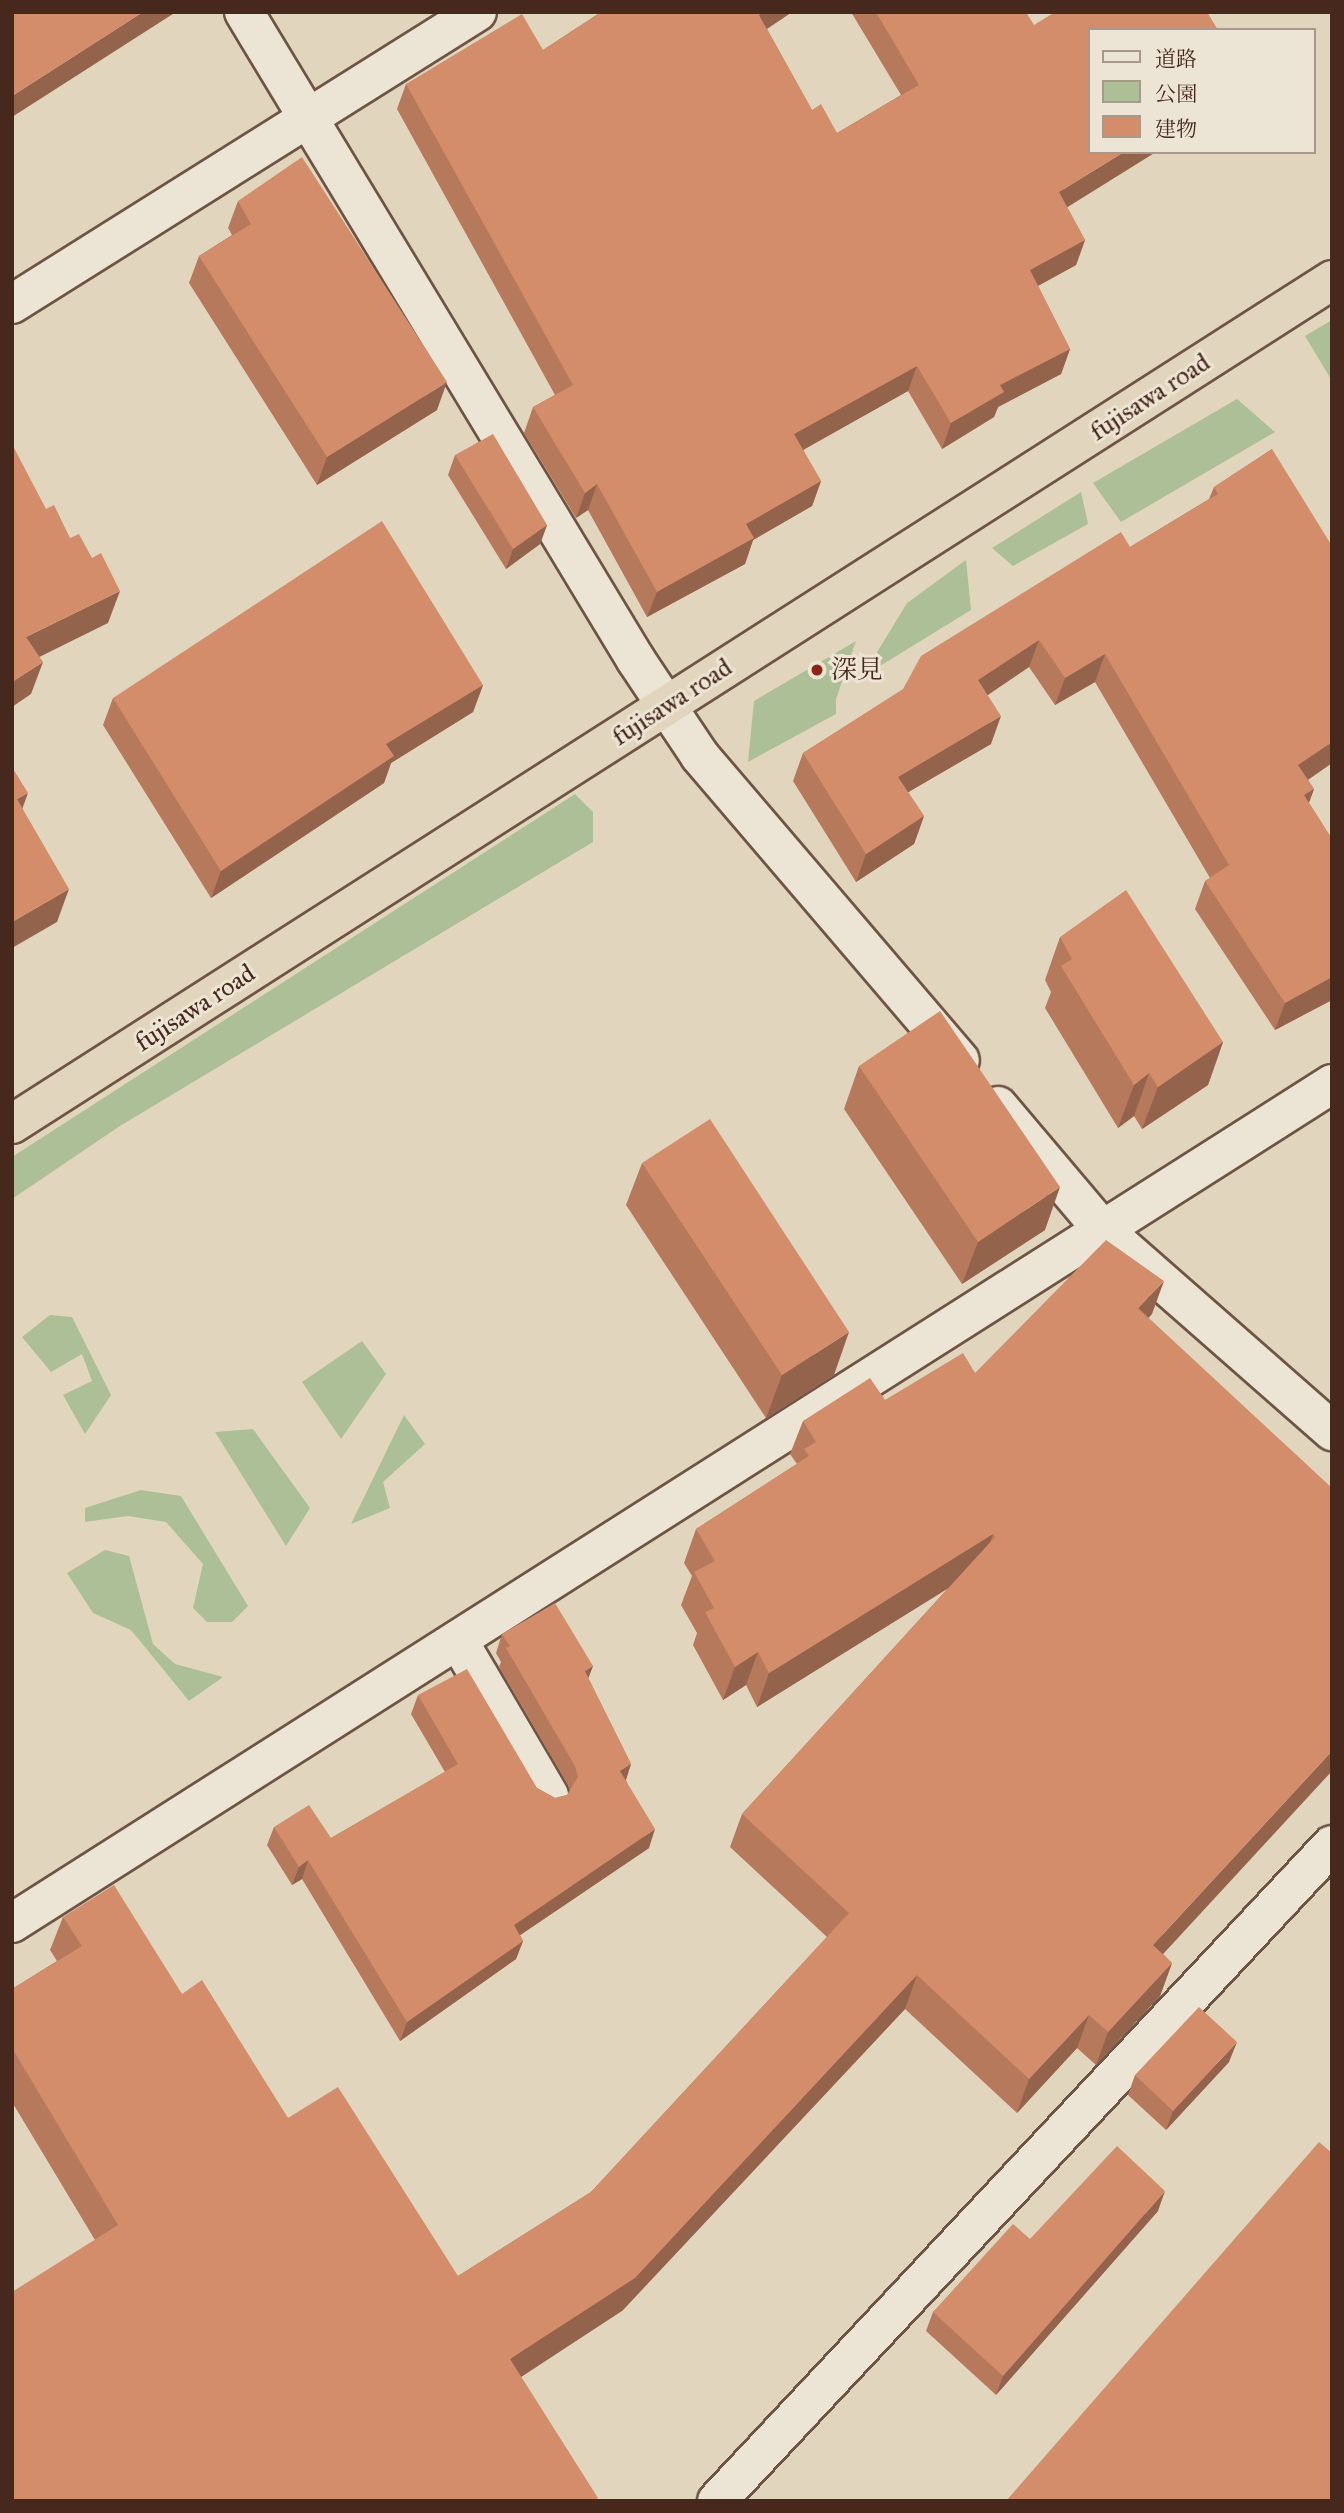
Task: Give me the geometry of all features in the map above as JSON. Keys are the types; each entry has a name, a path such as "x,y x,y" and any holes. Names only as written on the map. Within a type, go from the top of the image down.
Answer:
{"highway":[{"name":"fujisawa road","path":"12,1124 1332,280"}],"street":[{"path":"243,12 700,756 1101,1228 1332,1431"},
{"path":"12,304 477,12"},
{"path":"12,1923 1101,1228 1332,1084"},
{"path":"458,1640 549,1795"},
{"path":"717,2501 1332,1845"}],"green space":[{"path":"1332,320 1332,381 1305,336"},
{"path":"1237,399 1275,432 1121,522 1093,483"},
{"path":"1081,492 1088,524 1013,566 992,548"},
{"path":"966,560 971,610 862,677 907,603"},
{"path":"856,641 836,699 836,714 748,762 754,701"},
{"path":"575,794 593,812 593,842 120,1126 12,1199 12,1157"},
{"path":"50,1315 72,1317 111,1395 85,1434 63,1395 92,1381 82,1354 51,1372 22,1337"},
{"path":"362,1341 386,1374 341,1439 302,1382"},
{"path":"404,1415 425,1444 383,1482 390,1508 351,1524"},
{"path":"253,1429 310,1508 286,1546 215,1432"},
{"path":"141,1490 181,1496 248,1606 232,1622 207,1622 193,1608 203,1564 166,1522 128,1516 85,1522 85,1508"},
{"path":"105,1550 129,1556 153,1644 175,1664 223,1677 189,1701 131,1630 93,1613 67,1573"}],"building":[{"path":"12,12 143,12 12,96"},
{"path":"601,12 763,12 759,15 812,110 821,104 837,133 919,85 876,12 1026,12 1034,25 1055,12 1207,12 1217,28 1088,28 1088,154 1121,154 1059,192 1085,240 1030,270 1070,349 1000,385 1004,392 951,423 917,366 794,434 821,481 746,524 754,538 657,592 597,484 585,493 533,407 573,385 406,84 522,14 543,50"},
{"path":"302,157 447,382 327,457 199,256 251,224 238,201"},
{"path":"493,434 547,525 513,549 455,455"},
{"path":"12,444 46,509 54,505 70,538 79,534 92,558 101,553 120,591 26,637 43,662 12,682"},
{"path":"1272,449 1332,546 1332,742 1298,765 1314,789 1304,795 1332,839 1332,977 1285,1003 1205,881 1229,865 1105,654 1065,678 1039,640 978,680 1001,716 898,777 924,816 866,854 803,753 903,689 921,656 1121,532 1130,547 1218,494 1214,487"},
{"path":"382,521 483,685 386,744 394,756 221,871 113,698"},
{"path":"12,767 28,793 17,799 69,889 12,922"},
{"path":"1126,890 1223,1042 1158,1087 1149,1073 1134,1085 1061,966 1072,959 1060,937"},
{"path":"940,1011 1060,1187 978,1242 859,1066"},
{"path":"710,1119 849,1332 782,1375 642,1163"},
{"path":"1106,1240 1164,1281 1138,1308 1332,1488 1332,1751 1153,1945 1172,1963 1108,2032 1089,2015 1029,2079 917,1975 635,2278 510,2359 598,2498 594,2501 12,2501 12,2292 118,2225 12,2048 12,1989 82,1946 63,1917 114,1885 182,1994 202,1980 288,2118 338,2087 458,2276 591,2192 849,1913 742,1814 995,1537 993,1534 769,1673 758,1652 735,1667 705,1612 714,1608 694,1572 715,1561 696,1529 809,1456 804,1449 816,1442 803,1421 870,1378 885,1400 963,1353 975,1373"},
{"path":"555,1603 593,1666 585,1671 631,1764 620,1771 655,1829 514,1925 523,1941 407,2022 308,1860 299,1867 274,1827 309,1805 331,1838 458,1764 418,1695 467,1669 537,1788 555,1798 567,1795 578,1777 575,1766 506,1648 510,1646 502,1634"},
{"path":"1199,2007 1237,2042 1173,2111 1135,2075"},
{"path":"1319,2142 1332,2153 1332,2501 1006,2501"},
{"path":"1117,2146 1165,2191 1003,2376 933,2312 1013,2224 1030,2239"}],"place":[{"name":"深見","path":"817,670"}]}
